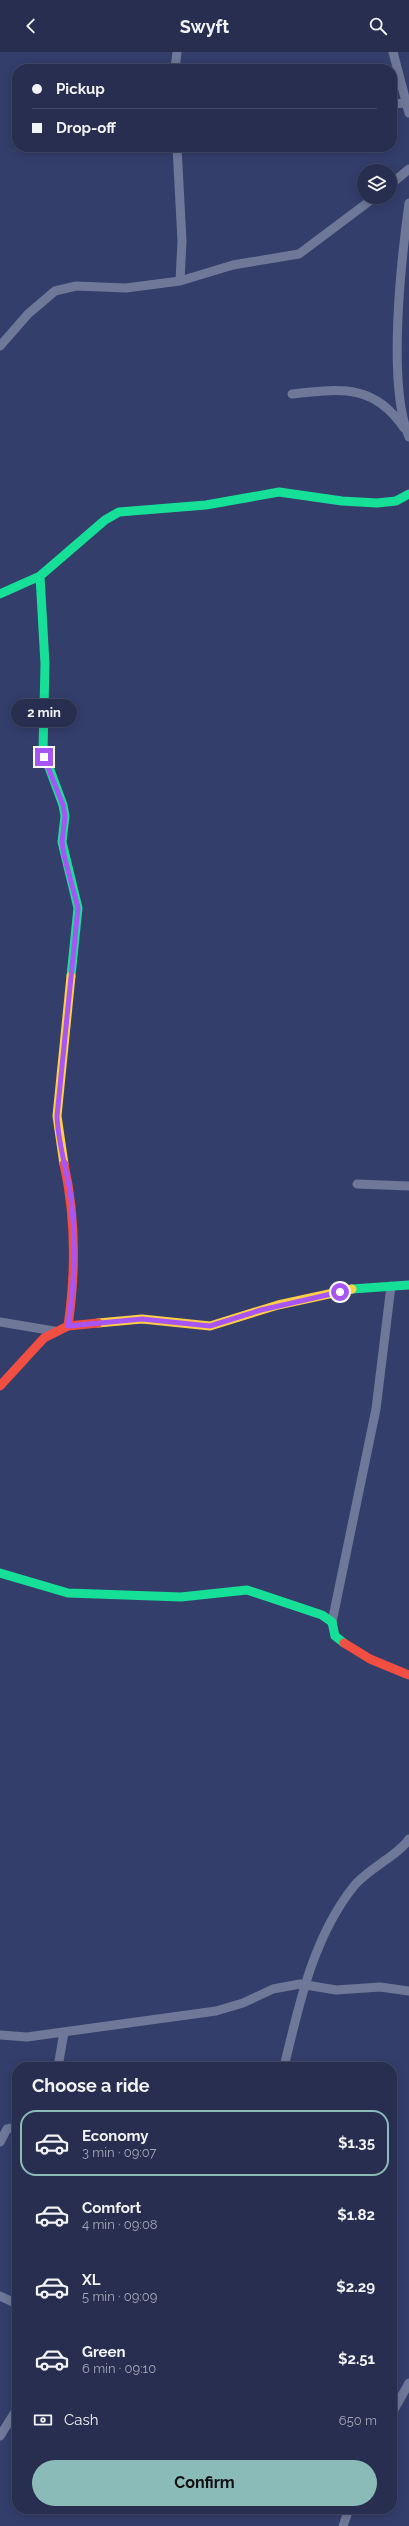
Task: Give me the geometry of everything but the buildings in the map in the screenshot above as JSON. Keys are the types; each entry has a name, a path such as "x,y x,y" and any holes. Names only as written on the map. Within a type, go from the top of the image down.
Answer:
{"street":[{"path":"176,64 177,52"},
{"path":"393,52 406,83 406,103 409,113"},
{"path":"397,104 406,103"},
{"path":"177,152 182,241 180,281"},
{"path":"397,179 409,169"},
{"path":"408,434 400,398 398,355 400,304 409,203"},
{"path":"0,346 28,314 55,292 76,286 126,288 180,281 232,266 300,254 366,204"},
{"path":"292,394 335,389 354,392 384,405 408,434"},
{"path":"0,594 40,576 105,520 118,512 206,505 278,492 342,501 377,503 396,501 409,494"},
{"path":"40,576 45,669 43,751 63,805 65,816 62,842 78,908 57,1116 58,1139 66,1173 73,1219 75,1271 68,1326"},
{"path":"357,1184 409,1186"},
{"path":"0,1386 32,1349 54,1331 68,1326 142,1319 210,1326 261,1310 327,1294 353,1289 409,1285"},
{"path":"391,1286 376,1409 332,1622 335,1636 354,1650 381,1665 409,1675"},
{"path":"0,1322 54,1331"},
{"path":"0,1573 68,1593 182,1597 247,1590 316,1613 332,1622"},
{"path":"285,2062 313,1958 339,1906 366,1873 409,1838"},
{"path":"0,2035 27,2037 216,2011 243,2003 273,1989 306,1985 336,1990 380,1987 409,1991"},
{"path":"59,2062 64,2032"},
{"path":"0,2142 6,2129 12,2128"},
{"path":"0,2296 12,2302"},
{"path":"397,2404 409,2383"},
{"path":"0,2436 12,2418"},
{"path":"343,2526 347,2514"}],"traffic: fast":[{"path":"0,594 40,576 105,520 119,512 206,505 279,492 342,501 377,503 396,501 409,494"},
{"path":"40,576 45,664 43,751 63,805 65,816 62,842 78,908 71,976"},
{"path":"352,1289 409,1285"},
{"path":"0,1573 68,1593 181,1597 247,1590 322,1615 332,1622 335,1636 344,1643"}],"traffic: slow":[{"path":"64,1164 57,1116 71,976"},
{"path":"98,1323 142,1319 210,1326 278,1305 352,1289"}],"traffic: jam":[{"path":"64,1164 71,1204 74,1245 71,1305 68,1326"},
{"path":"0,1386 44,1338 68,1326 98,1323"},
{"path":"344,1643 370,1659 409,1675"}],"route":[{"path":"44,757 59,790 63,805 65,816 62,842 65,864 78,908 73,970 57,1116 58,1139 71,1196 73,1219 75,1271 74,1292 68,1326 107,1321 153,1319 198,1326 210,1326 261,1310 340,1292"}]}
